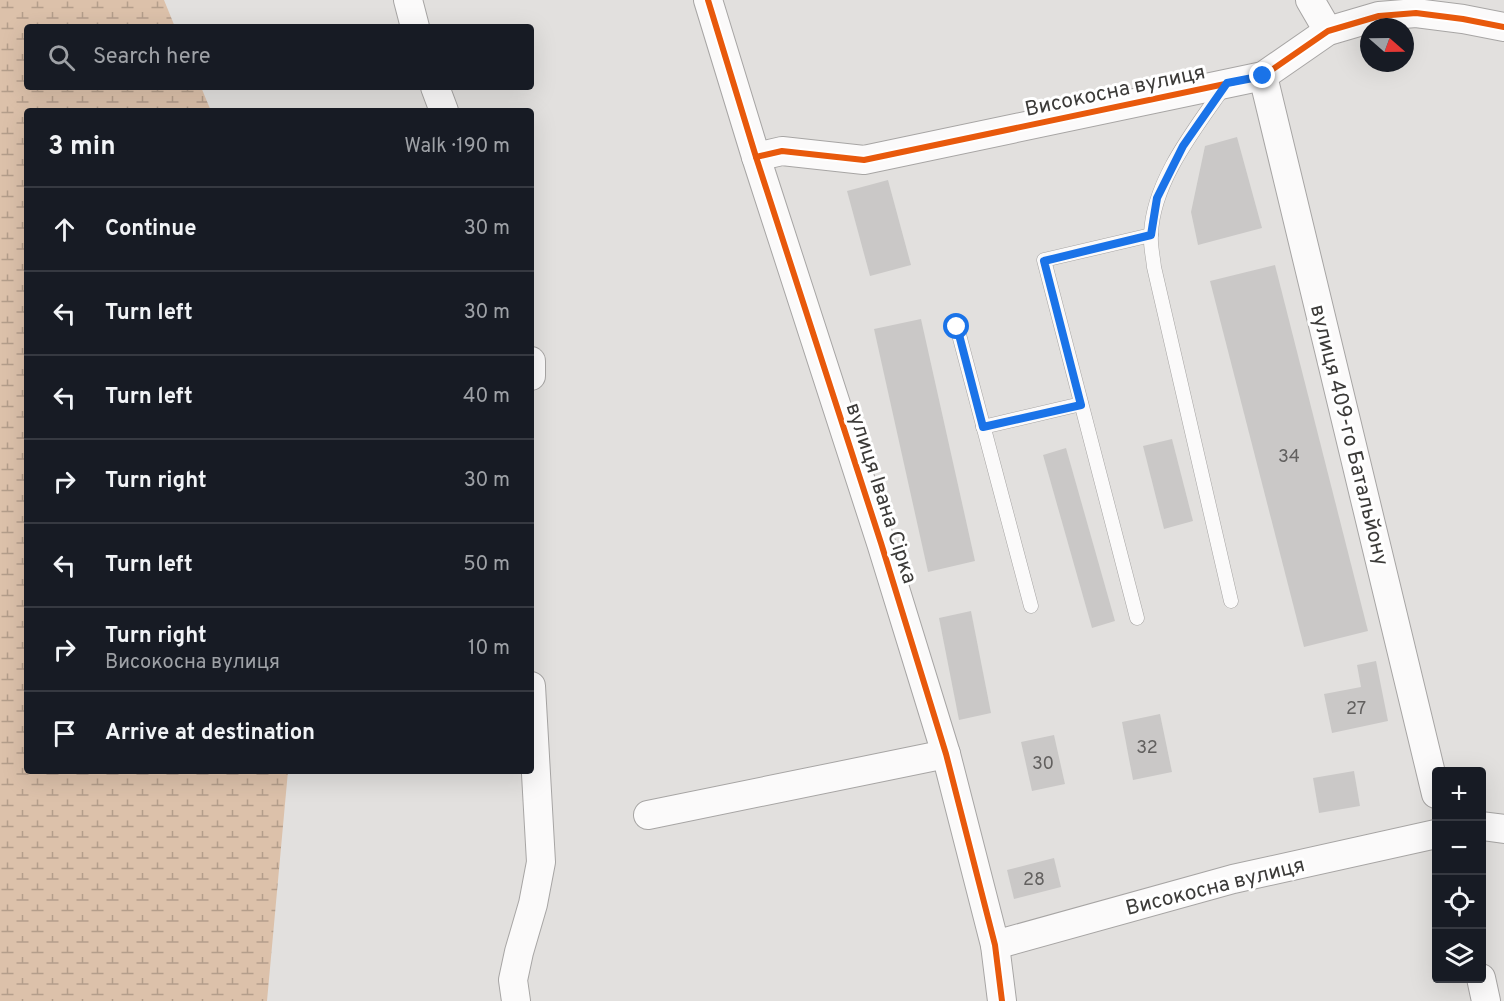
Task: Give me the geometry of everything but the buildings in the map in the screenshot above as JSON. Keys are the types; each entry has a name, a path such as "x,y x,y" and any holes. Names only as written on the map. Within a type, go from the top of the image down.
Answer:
{"street":[{"path":"408,0 414,24"},
{"name":"вулиця Івана Сірка","path":"708,0 946,754 995,945 996,1000"},
{"path":"1310,0 1328,31"},
{"name":"Високосна вулиця","path":"756,157 782,151 864,160 1263,76 1328,31 1378,16 1416,13 1504,27"},
{"name":"вулиця 409-го Батальйону","path":"1263,76 1432,773"},
{"path":"436,90 443,108"},
{"path":"516,1001 513,980 533,904 541,862 534,739"},
{"path":"648,814 946,754"},
{"path":"1486,827 1504,829"},
{"name":"Високосна вулиця","path":"995,945 1233,879 1432,835"},
{"path":"1481,983 1486,1001"}],"lane":[{"path":"1227,83 1183,146 1157,198 1151,235 1154,267 1231,601"},
{"path":"1137,618 1044,261 1151,235"},
{"path":"957,327 1031,606"},
{"path":"983,427 1081,405"}],"green space":[{"path":"0,0 164,0 174,24 24,24 24,90 202,90 210,108 24,108 24,774 288,774 267,1001 0,1001"}],"cycle path":[{"path":"708,0 946,754 995,945 1002,1001"},
{"path":"756,157 782,151 864,160 1263,76 1328,31 1379,16 1416,13 1504,27"}],"route":[{"path":"957,327 983,427 1081,405 1044,261 1151,235 1157,198 1183,146 1227,83 1263,76"}]}
